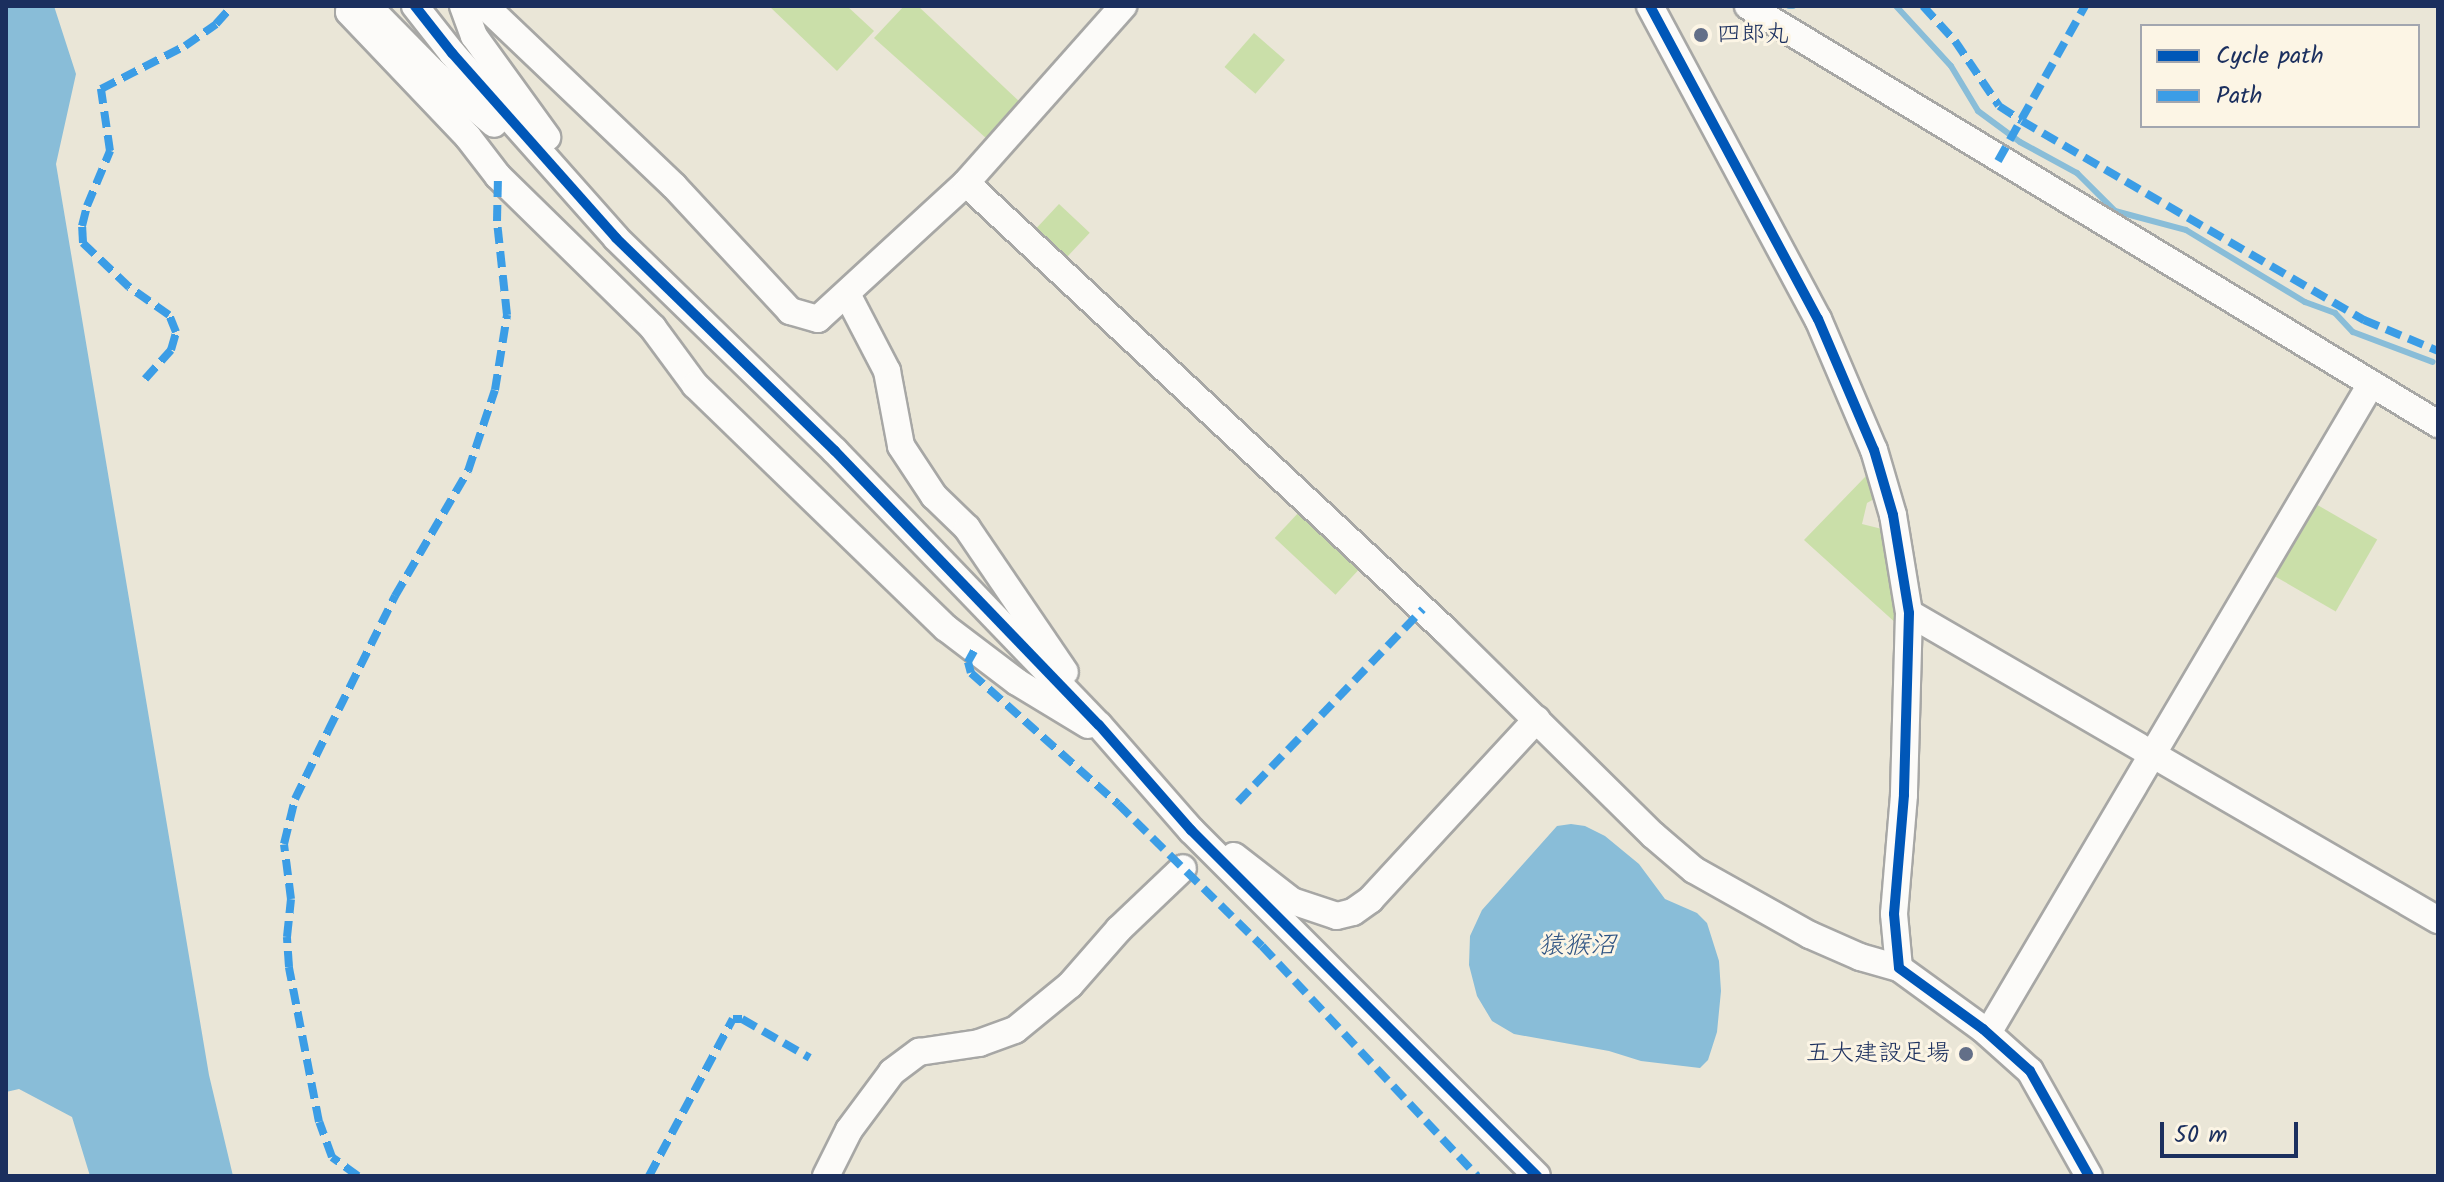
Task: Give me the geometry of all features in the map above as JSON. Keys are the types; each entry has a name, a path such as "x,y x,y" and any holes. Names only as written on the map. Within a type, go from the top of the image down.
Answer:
{"street":[{"path":"351,6 349,12 468,137 498,176 653,328 695,385 755,439 946,628 1055,707 1087,724 1099,725"},
{"path":"368,6 433,72 484,112 530,163 552,143 474,36 463,6"},
{"path":"415,6 452,53 616,238 835,451 1099,725 1207,846 1537,1176"},
{"path":"485,6 674,186 790,311 818,319 966,183 1123,6"},
{"path":"1650,6 1761,207 1849,386 1893,515 1909,613 1904,795 1894,914 1899,968"},
{"path":"1748,6 2438,424"},
{"path":"966,183 1537,719 1653,835 1694,870 1810,935 1860,957 1899,968 1988,1033 2030,1071 2089,1176"},
{"path":"847,294 887,371 901,446 934,496 967,528 1099,725"},
{"path":"1988,1033 2156,754 2371,384"},
{"path":"1909,613 2438,920"},
{"path":"1207,846 1213,842 1240,859 1292,901 1337,916 1353,912 1370,900 1537,719"},
{"path":"826,1176 849,1130 892,1072 919,1052 979,1043 1015,1030 1070,985 1119,929 1183,868"}],"green space":[{"path":"769,6 847,6 874,31 837,71"},
{"path":"904,6 918,6 1021,103 987,139 874,38"},
{"path":"1254,33 1285,60 1255,94 1224,67"},
{"path":"1059,204 1090,233 1061,263 1030,235"},
{"path":"1867,475 1874,499 1867,503 1862,524 1882,529 1898,625 1804,540"},
{"path":"2314,503 2377,540 2336,611 2272,575"},
{"path":"1300,511 1361,568 1335,595 1275,538"}],"water":[{"path":"6,6 54,6 76,74 56,164 209,1075 233,1176 90,1176 72,1117 19,1089 6,1092"},
{"name":"猿猴沼","path":"1557,826 1585,826 1605,836 1639,864 1665,899 1697,913 1707,923 1719,961 1721,991 1717,1032 1708,1060 1700,1068 1641,1061 1609,1051 1514,1034 1492,1021 1477,996 1469,965 1470,936 1482,910"}],"waterway":[{"path":"1896,6 1951,66 1978,111 2020,142 2077,173 2115,211 2186,230 2305,302 2335,313 2353,332 2433,362"}],"marked path":[{"path":"145,379 171,350 176,332 169,315 129,287 83,243 82,226 87,206 110,151 101,89 185,46 216,24 232,6"},
{"path":"1923,6 1955,41 1999,106 2364,320 2438,351"},
{"path":"1998,161 2085,6"},
{"path":"358,1176 332,1157 319,1122 289,967 287,937 291,899 284,844 295,799 328,731 395,596 468,471 495,390 507,315 497,221 498,176"},
{"path":"1238,802 1423,609"},
{"path":"974,651 968,662 971,673 1118,804 1262,946 1477,1176"},
{"path":"649,1176 733,1019 742,1019 810,1058"}],"cycle path":[{"path":"415,6 452,53 616,238 835,451 1099,725 1191,830 1537,1176"},
{"path":"1650,6 1818,319 1874,450 1893,515 1909,613 1904,795 1894,914 1899,968 1983,1029 2030,1071 2089,1176"}],"place":[{"name":"四郎丸","path":"1701,35"},
{"name":"五大建設足場","path":"1966,1054"}]}
